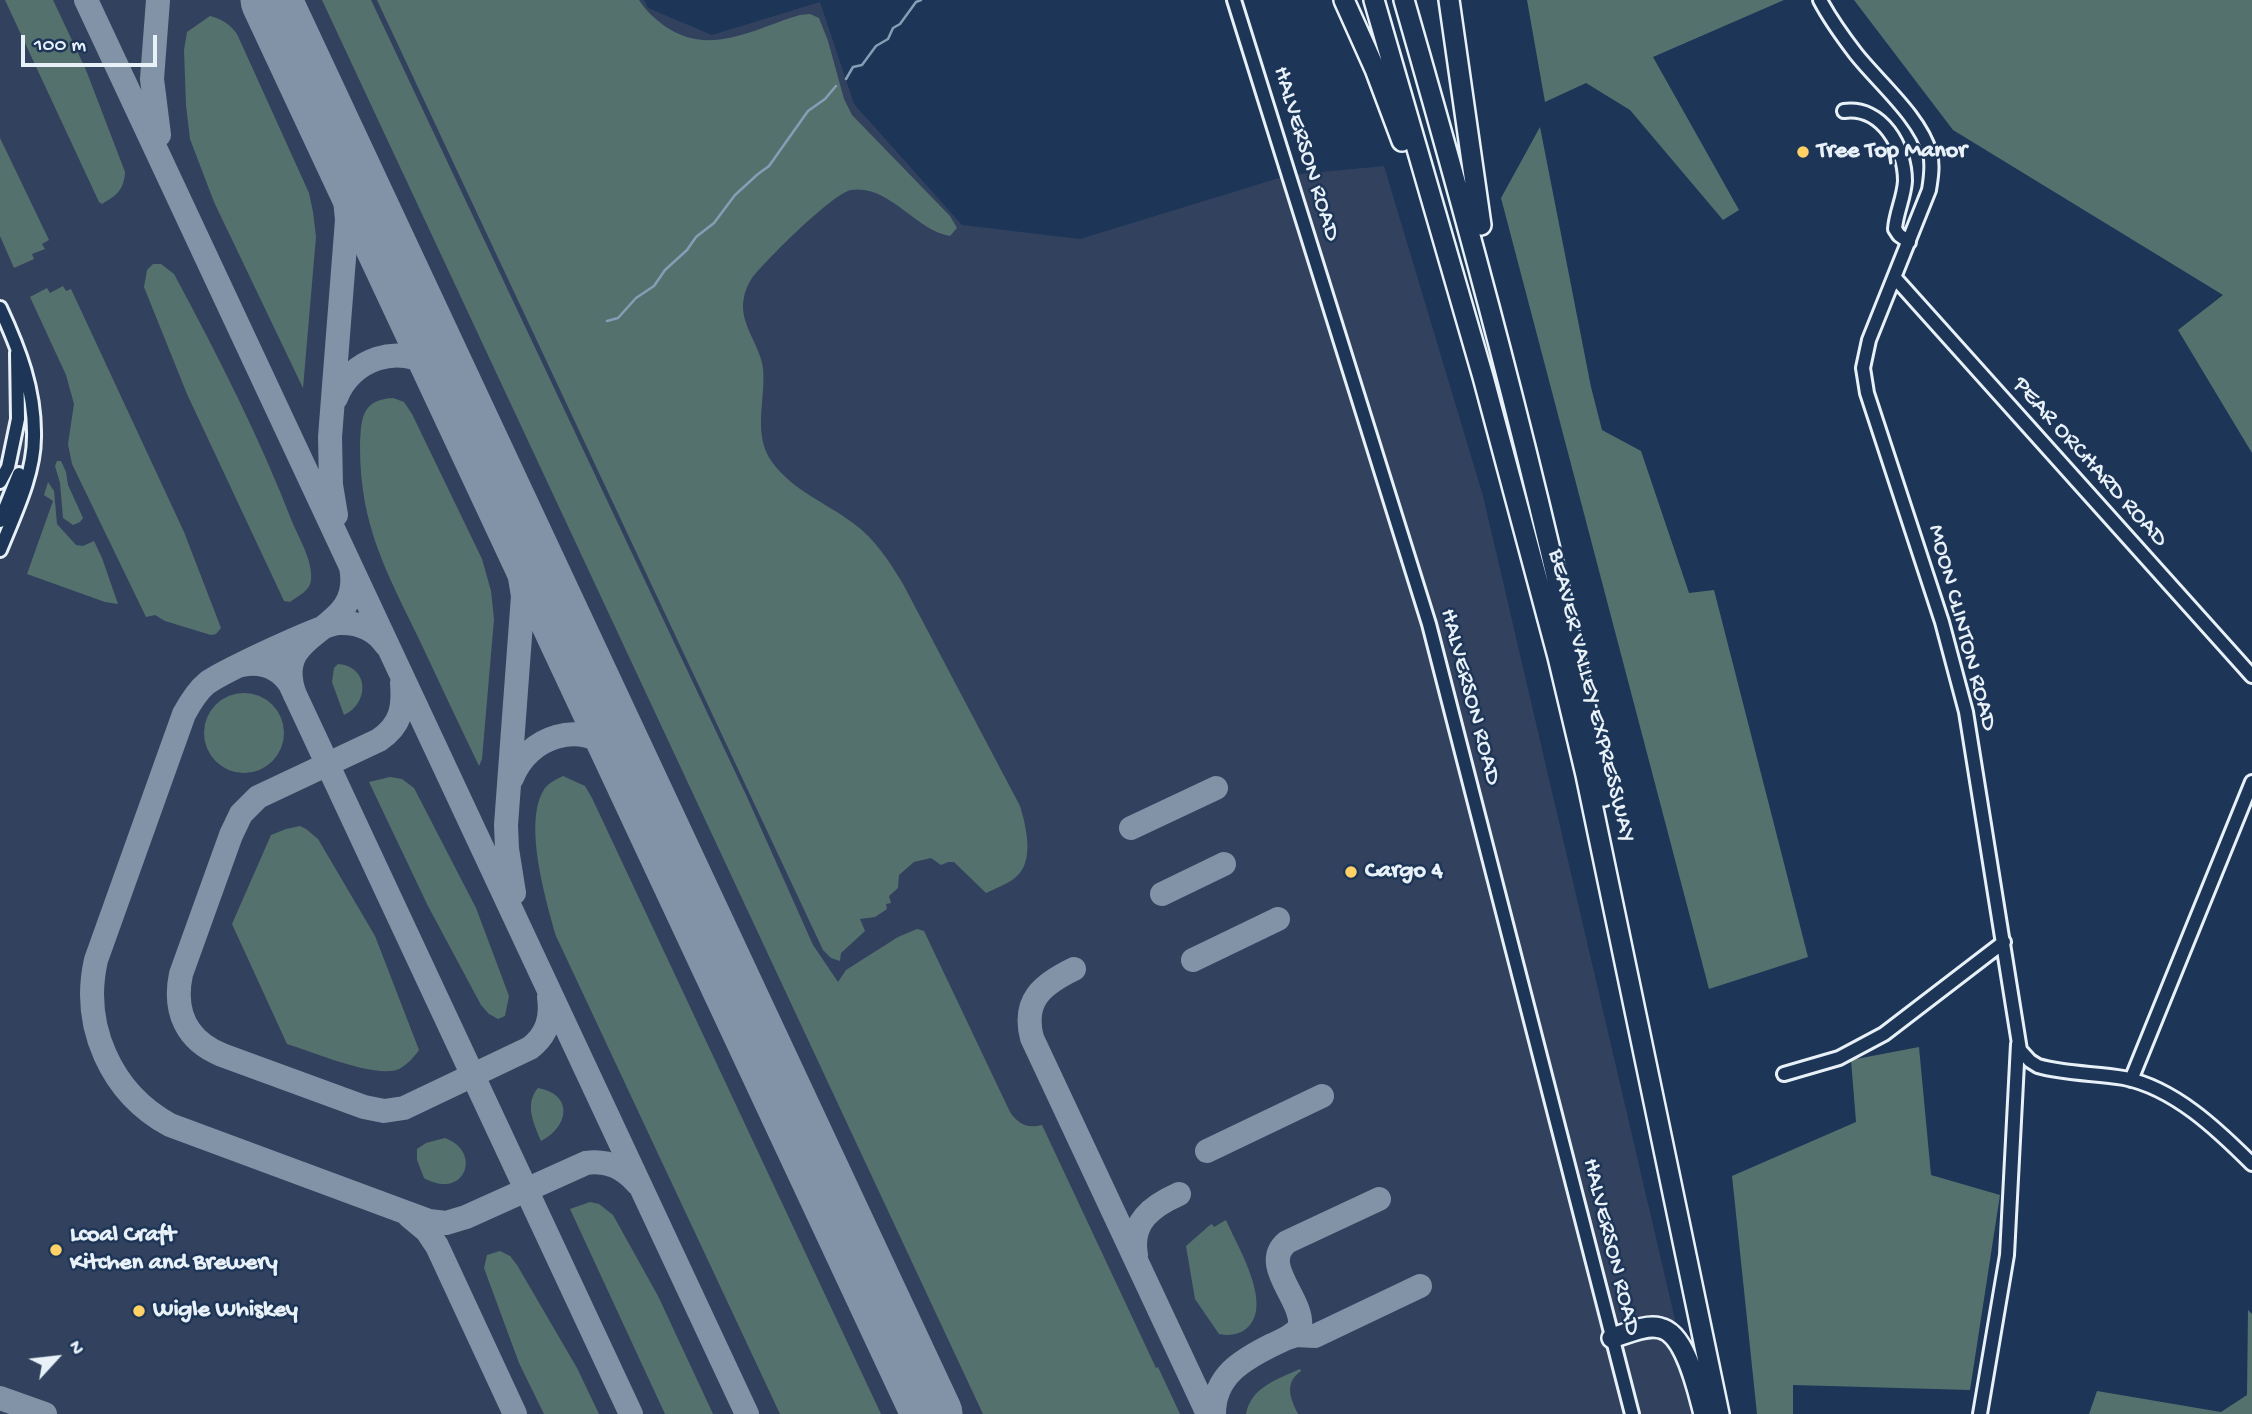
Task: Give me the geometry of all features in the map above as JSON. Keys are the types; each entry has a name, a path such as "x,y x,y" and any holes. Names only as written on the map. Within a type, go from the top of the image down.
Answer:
{"highway":[{"path":"1344,0 1399,132 1496,426"},
{"name":"BEAVER VALLEY EXPRESSWAY","path":"1374,0 1496,426 1558,657 1586,775 1719,1414"},
{"name":"BEAVER VALLEY EXPRESSWAY","path":"1404,0 1469,224 1512,388 1588,717 1732,1414"},
{"path":"1448,0 1475,195 1512,388"},
{"path":"1612,1338 1658,1327 1673,1335 1685,1354 1704,1414"}],"street":[{"name":"HALVERSON ROAD","path":"1234,0 1426,614 1632,1414"},
{"name":"MOON CLINTON ROAD","path":"1821,0 1856,54 1911,119 1927,146 1931,161 1931,180 1869,340 1863,368 1865,385 1912,524 1960,685 2004,942 2018,1044 2007,1255 1980,1414"},
{"path":"1844,111 1860,110 1875,117 1896,143 1905,182 1895,229 1909,242"},
{"name":"PEAR ORCHARD ROAD","path":"1895,278 2252,676"},
{"path":"0,308 18,345 31,388 34,437 29,469 0,550"},
{"path":"0,482 8,467 18,419 15,366 18,345"},
{"path":"0,521 19,476 33,416"},
{"path":"2131,1080 2252,782"},
{"path":"1784,1074 1840,1057 1884,1034 2004,942"},
{"path":"2018,1044 2024,1055 2038,1066 2131,1080 2153,1087 2196,1115 2252,1164"}],"shaded area":[{"path":"0,0 644,0 648,8 712,35 820,2 854,104 962,225 1080,239 1289,175 1384,166 1483,496 1697,1414 0,1414"}],"green space":[{"path":"5,0 53,0 86,70 125,172 119,191 102,204 99,202"},
{"path":"322,0 371,0 747,797 813,945 838,982 846,970 898,937 917,929 924,931 1010,1112 1024,1125 1042,1125 1180,1414 983,1414"},
{"path":"377,0 639,0 651,15 666,27 683,36 700,40 733,37 800,15 810,14 819,18 844,99 852,115 950,216 957,228 950,236 937,232 878,194 851,190 815,215 759,269 744,295 743,307 763,368 763,440 766,451 780,472 799,489 861,529 881,551 903,584 1020,806 1027,853 1022,870 1016,877 986,893 954,862 941,865 931,858 914,862 899,875 898,888 889,896 891,903 886,904 887,909 875,917 860,919 865,931 841,953 840,961 831,958 823,950"},
{"path":"1527,0 1784,0 1653,57 1739,210 1723,220 1630,110 1586,83 1545,102"},
{"path":"1854,0 2252,0 2252,453 2178,330 2223,295 1953,130"},
{"path":"210,16 225,22 237,34 309,193 316,237 303,388 214,202 190,139 184,50 187,32"},
{"path":"1540,127 1591,387 1602,430 1641,451 1689,593 1714,590 1808,957 1709,989 1501,198"},
{"path":"0,138 49,240 42,244 45,249 32,254 34,259 14,268 0,236"},
{"path":"153,264 161,264 174,274 267,460 305,551 310,566 310,584 290,602 284,601 187,394 144,287 147,270"},
{"path":"63,286 66,291 71,289 184,532 221,628 216,634 211,635 165,621 155,615 146,617 72,464 68,444 74,404 66,375 30,297 47,288 50,293"},
{"path":"393,398 404,402 412,414 482,559 491,591 494,619 482,759 479,766 386,569 370,524 361,475 362,420 374,403"},
{"path":"57,461 61,461 68,485 83,518 73,525 63,518 60,483 55,466"},
{"path":"48,482 54,491 57,524 76,545 83,546 94,541 118,604 105,602 27,574 53,501 44,495"},
{"path":"338,664 356,671 362,686 358,702 344,715 332,682 334,668"},
{"path":"244,693 259,696 272,705 281,718 284,733 281,748 272,761 259,770 244,773 229,770 216,761 207,748 204,733 207,718 216,705 229,696"},
{"path":"563,776 585,786 592,798 881,1414 780,1414 556,936 538,861 536,820 538,802 545,788"},
{"path":"390,777 402,779 414,788 476,908 509,996 505,1016 498,1019 481,1005 428,906 369,782"},
{"path":"300,826 318,839 375,936 419,1050 399,1069 389,1071 360,1068 287,1044 232,924 271,835"},
{"path":"1919,1047 1931,1175 2000,1195 1970,1390 1793,1385 1793,1414 1757,1414 1732,1176 1856,1122 1851,1060"},
{"path":"538,1088 557,1097 564,1111 558,1127 541,1141 531,1107"},
{"path":"445,1138 464,1153 466,1163 459,1179 450,1183 438,1183 424,1178 417,1160 417,1149 426,1143"},
{"path":"590,1202 599,1204 613,1215 658,1296 713,1414 665,1414 570,1209"},
{"path":"1226,1220 1251,1276 1257,1306 1254,1319 1246,1329 1230,1335 1219,1334 1195,1299 1186,1246 1210,1225 1214,1227"},
{"path":"500,1251 510,1256 517,1265 577,1368 599,1414 544,1414 519,1363 484,1268 487,1255"},
{"path":"2248,1310 2252,1314 2252,1414 2089,1414 2097,1391 2221,1412 2247,1395"},
{"path":"1300,1369 1290,1386 1298,1414 1246,1414 1253,1397 1259,1391"}],"waterway":[{"path":"846,79 853,67 862,65 876,46 888,39 893,28 900,24 916,2 921,0"},
{"path":"607,321 618,318 636,298 654,286 696,237 714,223 735,195 769,166 808,111 825,99 836,86"}],"taxiway":[{"path":"86,0 747,1414"},
{"path":"158,0 152,79 159,135"},
{"path":"267,0 309,81"},
{"path":"311,85 339,168 347,220 330,437 331,485 336,515"},
{"path":"336,398 352,373 364,365 377,359 406,356 420,360 438,373 452,391 466,417"},
{"path":"484,455 513,534 523,596 506,825 514,893"},
{"path":"295,695 291,672 295,655 305,642 333,620 344,607 352,590 351,567"},
{"path":"386,645 372,631 360,625 329,625 232,669 207,683 194,697 184,714 96,960 92,985 93,1009 97,1033 105,1055 131,1095 170,1125 429,1221 446,1223 466,1217 586,1163 614,1166 637,1183"},
{"path":"242,665 269,667 281,674 290,684 631,1414"},
{"path":"402,683 400,715 392,728 379,740 258,797 241,814 181,974 179,1001 185,1024 200,1042 222,1055 364,1107 384,1111 404,1108 530,1048 541,1038 547,1025 549,997"},
{"path":"512,778 520,763 543,743 572,734 587,736 601,741 620,756 644,798"},
{"path":"1131,828 1216,788"},
{"path":"1162,894 1224,864"},
{"path":"1193,960 1278,919"},
{"path":"1074,969 1044,987 1033,1003 1030,1013 1032,1038 1208,1414"},
{"path":"1207,1151 1322,1096"},
{"path":"1136,1255 1136,1233 1140,1224 1152,1210 1179,1194"},
{"path":"1214,1414 1215,1401 1224,1379 1240,1363 1291,1335 1300,1327 1296,1305 1280,1272 1280,1251 1287,1242 1379,1199"},
{"path":"409,1216 427,1231 437,1246 515,1414"},
{"path":"1287,1338 1296,1335 1315,1336 1420,1286"},
{"path":"0,1398 45,1414"}],"runway":[{"path":"271,0 932,1414"}],"place":[{"name":"Tree Top Manor","path":"1803,152"},
{"name":"Cargo 4","path":"1351,872"},
{"name":"Lcoal Craft Kitchen and Brewery","path":"56,1250"},
{"name":"Wigle Whiskey","path":"139,1311"}]}
